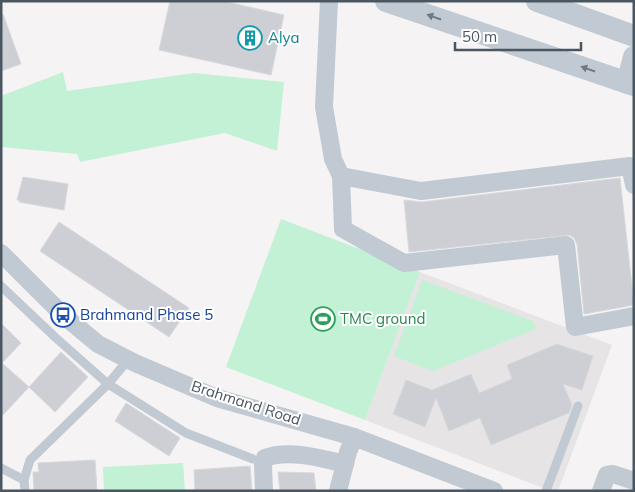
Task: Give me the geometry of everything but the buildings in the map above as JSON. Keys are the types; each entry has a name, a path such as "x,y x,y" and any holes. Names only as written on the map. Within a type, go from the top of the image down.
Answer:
{"street":[{"path":"329,1 324,108 333,159 341,176 343,230 404,263 566,245 575,327 634,316"},
{"path":"386,1 631,84 634,57"},
{"path":"537,1 634,36"},
{"path":"341,176 421,191 630,166 634,185"},
{"name":"Brahmand Road","path":"1,252 63,315 98,344 128,360 217,398 354,436 494,491"},
{"path":"338,491 354,436"},
{"path":"264,491 263,465 265,458 272,455 312,456 345,464"},
{"path":"601,491 607,475 613,474 634,481"}],"lane":[{"path":"1,286 108,384 186,432 253,459"},
{"path":"25,491 24,480 30,460 108,384 128,360"},
{"path":"546,491 578,406"},
{"path":"1,468 24,480"}],"shaded area":[{"path":"420,272 612,345 558,491 551,491 365,420"}],"green space":[{"path":"63,72 67,91 194,73 284,82 277,151 225,133 80,162 77,154 1,147 1,96"},
{"name":"TMC ground","path":"281,219 420,272 365,420 226,367"},
{"path":"422,280 533,321 536,329 433,371 394,356"},
{"path":"183,463 185,491 104,491 103,467"}],"place":[{"name":"Alya","path":"250,38"},
{"name":"Brahmand Phase 5","path":"63,315"},
{"name":"TMC ground","path":"323,319"}]}
